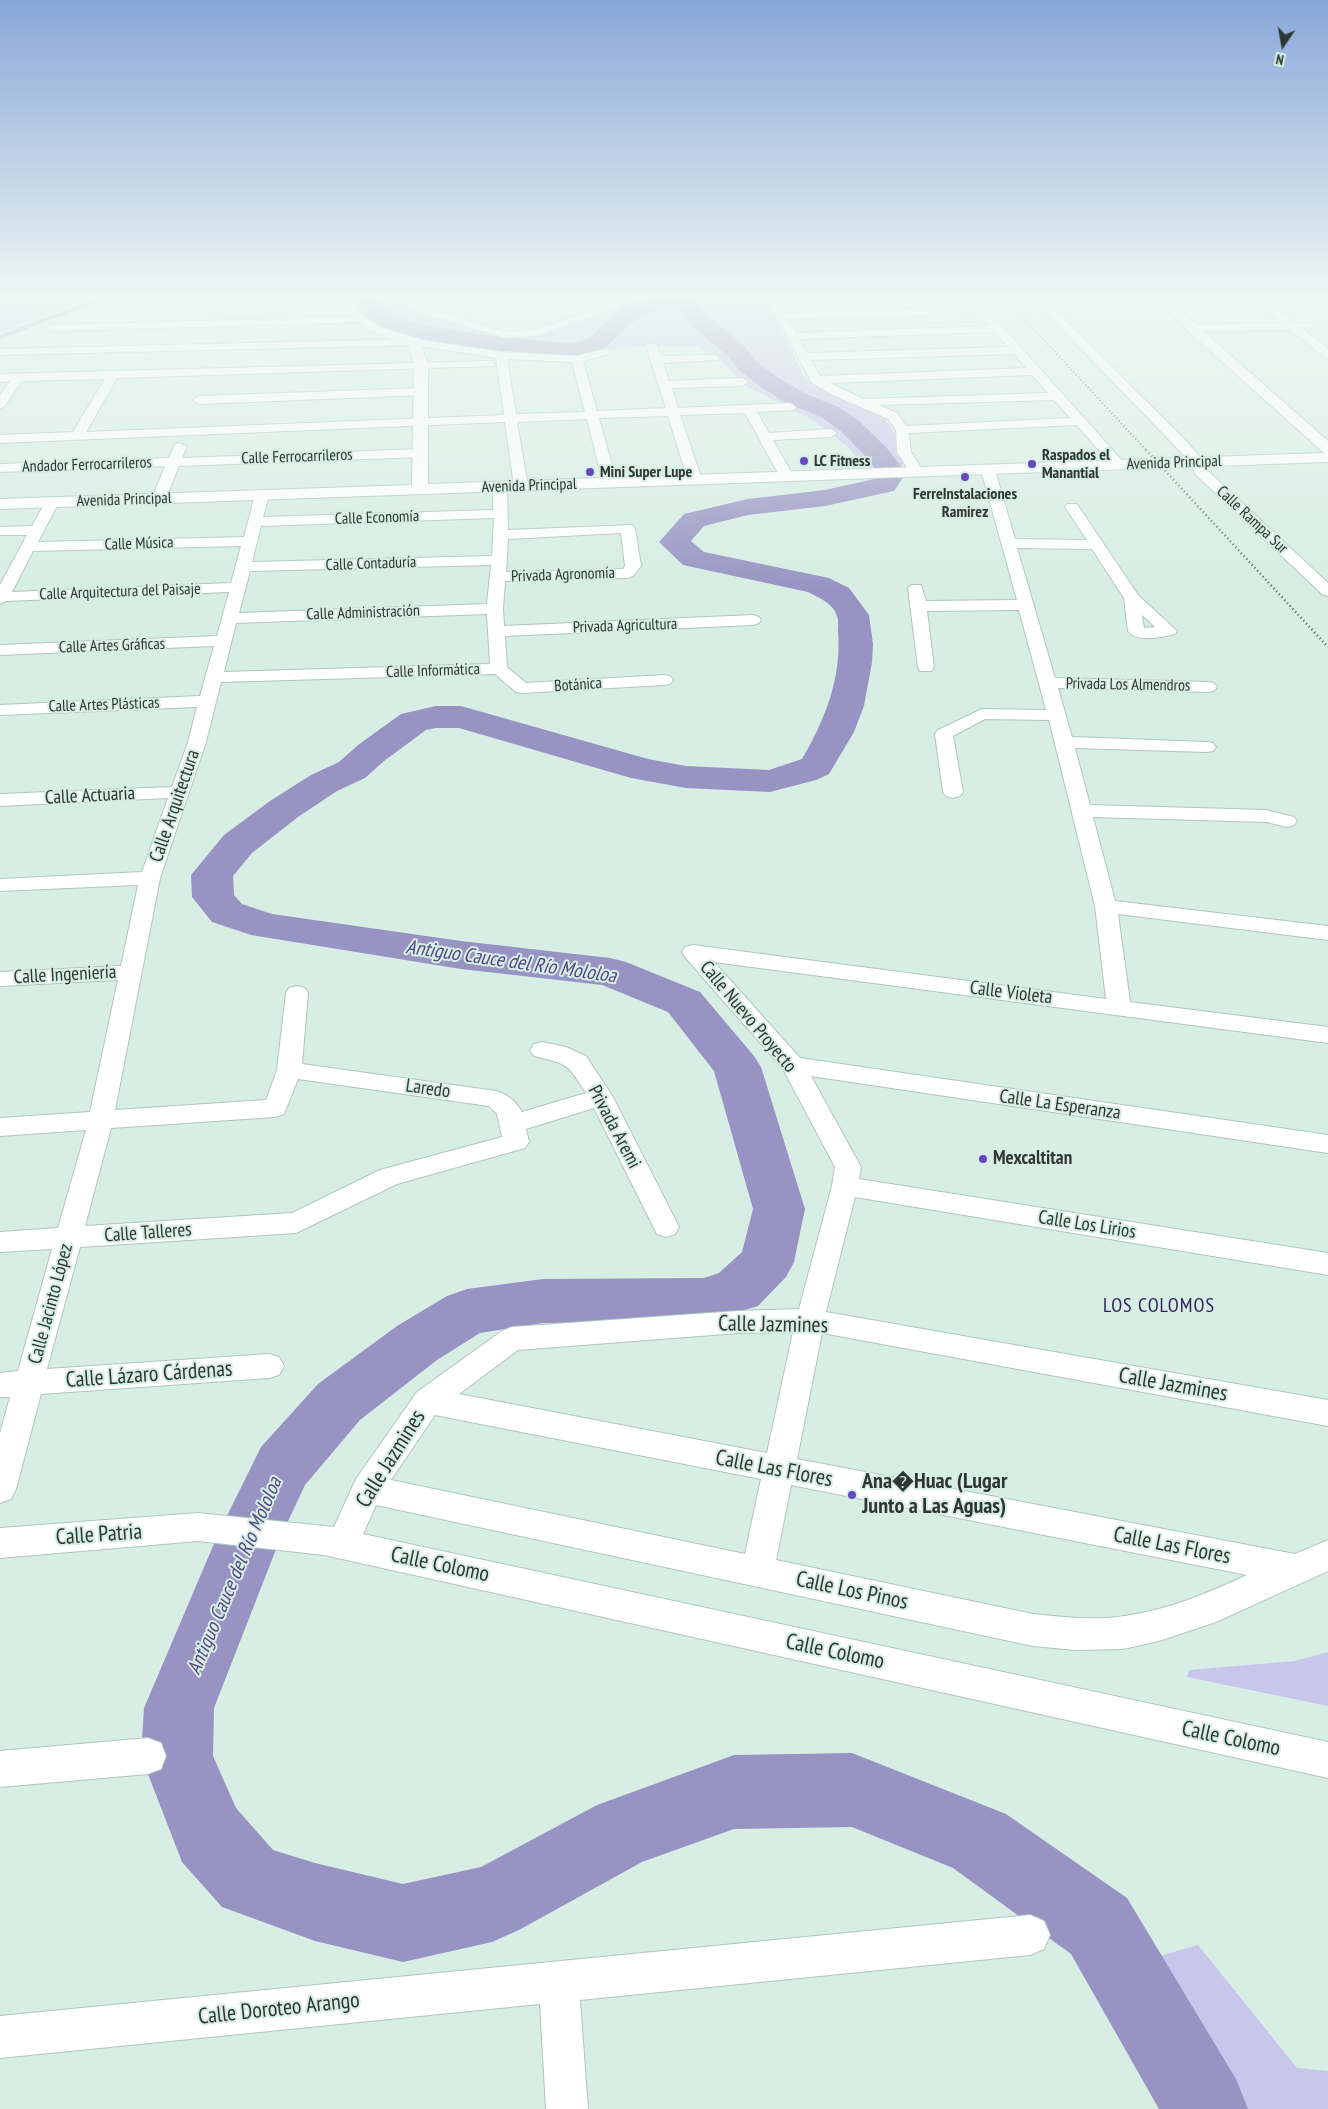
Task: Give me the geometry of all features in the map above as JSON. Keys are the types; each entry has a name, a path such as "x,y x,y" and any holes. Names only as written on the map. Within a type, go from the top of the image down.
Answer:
{"street":[{"path":"0,404 7,393"},
{"path":"78,436 102,393"},
{"path":"159,498 202,393"},
{"path":"196,408 401,393"},
{"path":"420,490 421,393"},
{"path":"506,393 520,486"},
{"path":"586,393 610,483"},
{"path":"667,393 695,480"},
{"path":"840,393 893,416"},
{"path":"1054,393 1120,465"},
{"name":"Calle Rampa Sur","path":"1130,393 1197,462 1200,471 1328,591"},
{"path":"1265,393 1328,449"},
{"path":"861,402 1056,396"},
{"path":"892,401 893,416 902,430 904,452 913,472"},
{"path":"0,438 790,407"},
{"path":"748,409 787,477"},
{"path":"902,430 1080,421"},
{"path":"765,437 831,434"},
{"name":"Calle Ferrocarrileros","path":"174,461 420,453"},
{"name":"Avenida Principal","path":"0,504 1328,457"},
{"name":"Andador Ferrocarrileros","path":"0,468 174,461"},
{"path":"988,470 1027,605 1106,906 1120,1008"},
{"name":"Calle Informática","path":"214,677 499,669 498,631 495,609 501,535 500,487"},
{"name":"Calle Arquitectura","path":"102,1120 150,878 197,742 262,495"},
{"path":"1,598 6,575 28,547 52,502"},
{"path":"1072,507 1132,598"},
{"name":"Calle Economía","path":"252,532 500,514"},
{"name":"Privada Agronomía","path":"498,577 628,573 633,566 628,528 501,535"},
{"path":"0,532 36,530"},
{"name":"Calle Música","path":"28,547 252,532"},
{"path":"1008,537 1093,539"},
{"name":"Calle Contaduría","path":"243,568 498,560"},
{"name":"Calle Arquitectura del Paisaje","path":"1,598 238,587"},
{"path":"916,588 926,667"},
{"path":"918,606 1027,605"},
{"name":"Calle Administración","path":"230,618 495,609"},
{"name":"Privada Agricultura","path":"498,631 753,620"},
{"name":"Calle Artes Gráficas","path":"0,650 224,641"},
{"name":"Botánica","path":"499,669 522,688 664,680"},
{"name":"Privada Los Almendros","path":"1048,683 1208,687"},
{"name":"Calle Artes Plásticas","path":"0,710 208,701"},
{"path":"952,792 944,734 982,714 1056,716"},
{"path":"1064,742 1207,747"},
{"name":"Calle Actuaria","path":"0,800 180,792"},
{"path":"1082,810 1266,816 1287,821"},
{"path":"0,885 150,878"},
{"path":"1106,906 1328,934"},
{"name":"Calle Violeta","path":"694,952 1328,1035"},
{"name":"Calle Nuevo Proyecto","path":"694,952 793,1065 848,1166 845,1186 810,1320 758,1570"},
{"name":"Calle Ingeniería","path":"0,978 131,972"},
{"path":"0,1127 275,1108 289,1070 297,993"},
{"name":"Privada Aremi","path":"542,1050 566,1055 578,1062 601,1097 666,1227"},
{"name":"Calle La Esperanza","path":"793,1065 1328,1144"},
{"name":"Laredo","path":"289,1070 496,1099 510,1111 512,1124"},
{"path":"512,1124 601,1097"},
{"name":"Calle Jacinto López","path":"0,1489 102,1120"},
{"name":"Calle Talleres","path":"0,1242 296,1223 389,1177 516,1142 512,1124"},
{"name":"Calle Los Lirios","path":"845,1186 1328,1264"},
{"name":"Calle Jazmines","path":"333,1542 367,1489 428,1402 512,1339 738,1322 810,1320 1328,1413"},
{"name":"Calle Lázaro Cárdenas","path":"0,1385 269,1366"},
{"name":"Calle Las Flores","path":"428,1402 1298,1570"},
{"name":"Calle Los Pinos","path":"367,1489 758,1570 1033,1630 1076,1634 1123,1633 1159,1625 1204,1611 1328,1555"},
{"name":"Calle Patria","path":"0,1543 198,1527 333,1542"},
{"name":"Calle Colomo","path":"333,1542 1328,1760"},
{"path":"0,1769 148,1756"},
{"name":"Calle Doroteo Arango","path":"0,2036 1030,1935"},
{"path":"559,1981 567,2109"}],"shaded area":[{"path":"761,393 834,393 880,415 891,426 895,435 896,454 905,463 902,466 865,467 848,447 813,420"},
{"path":"1328,1652 1328,1706 1187,1677 1189,1670 1295,1661"},
{"path":"1198,1945 1297,2068 1328,2071 1328,2109 1179,2109 1102,1973"}],"waterway":[{"name":"Antiguo Cauce del Río Mololoa","path":"788,393 830,412 850,426 877,453 892,473 884,485 825,498 748,507 694,520 674,542 694,559 818,585 838,595 853,615 856,644 855,662 846,706 836,732 816,766 803,772 770,781 686,777 644,770 461,717 436,717 414,722 371,753 352,770 324,783 284,809 238,844 212,875 213,897 227,913 266,926 461,955 610,972 684,1002 737,1067 779,1209 767,1262 738,1290 704,1300 543,1301 467,1312 417,1343 339,1402 283,1466 251,1532 179,1708 177,1756 209,1835 249,1880 315,1902 403,1923 492,1903 623,1831 734,1792 852,1790 979,1841 1099,1926 1206,2109"}],"railway":[{"path":"1093,393 1147,451"},
{"path":"1146,450 1328,647"}],"place":[{"name":"LC Fitness","path":"804,461"},
{"name":"Raspados el Manantial","path":"1032,464"},
{"name":"Mini Super Lupe","path":"590,472"},
{"name":"FerreInstalaciones Ramirez","path":"965,477"},
{"name":"Mexcaltitan","path":"983,1159"},
{"name":"Ana�Huac (Lugar Junto a Las Aguas)","path":"852,1495"}],"district":[{"name":"LOS COLOMOS","path":"1159,1306"}]}
